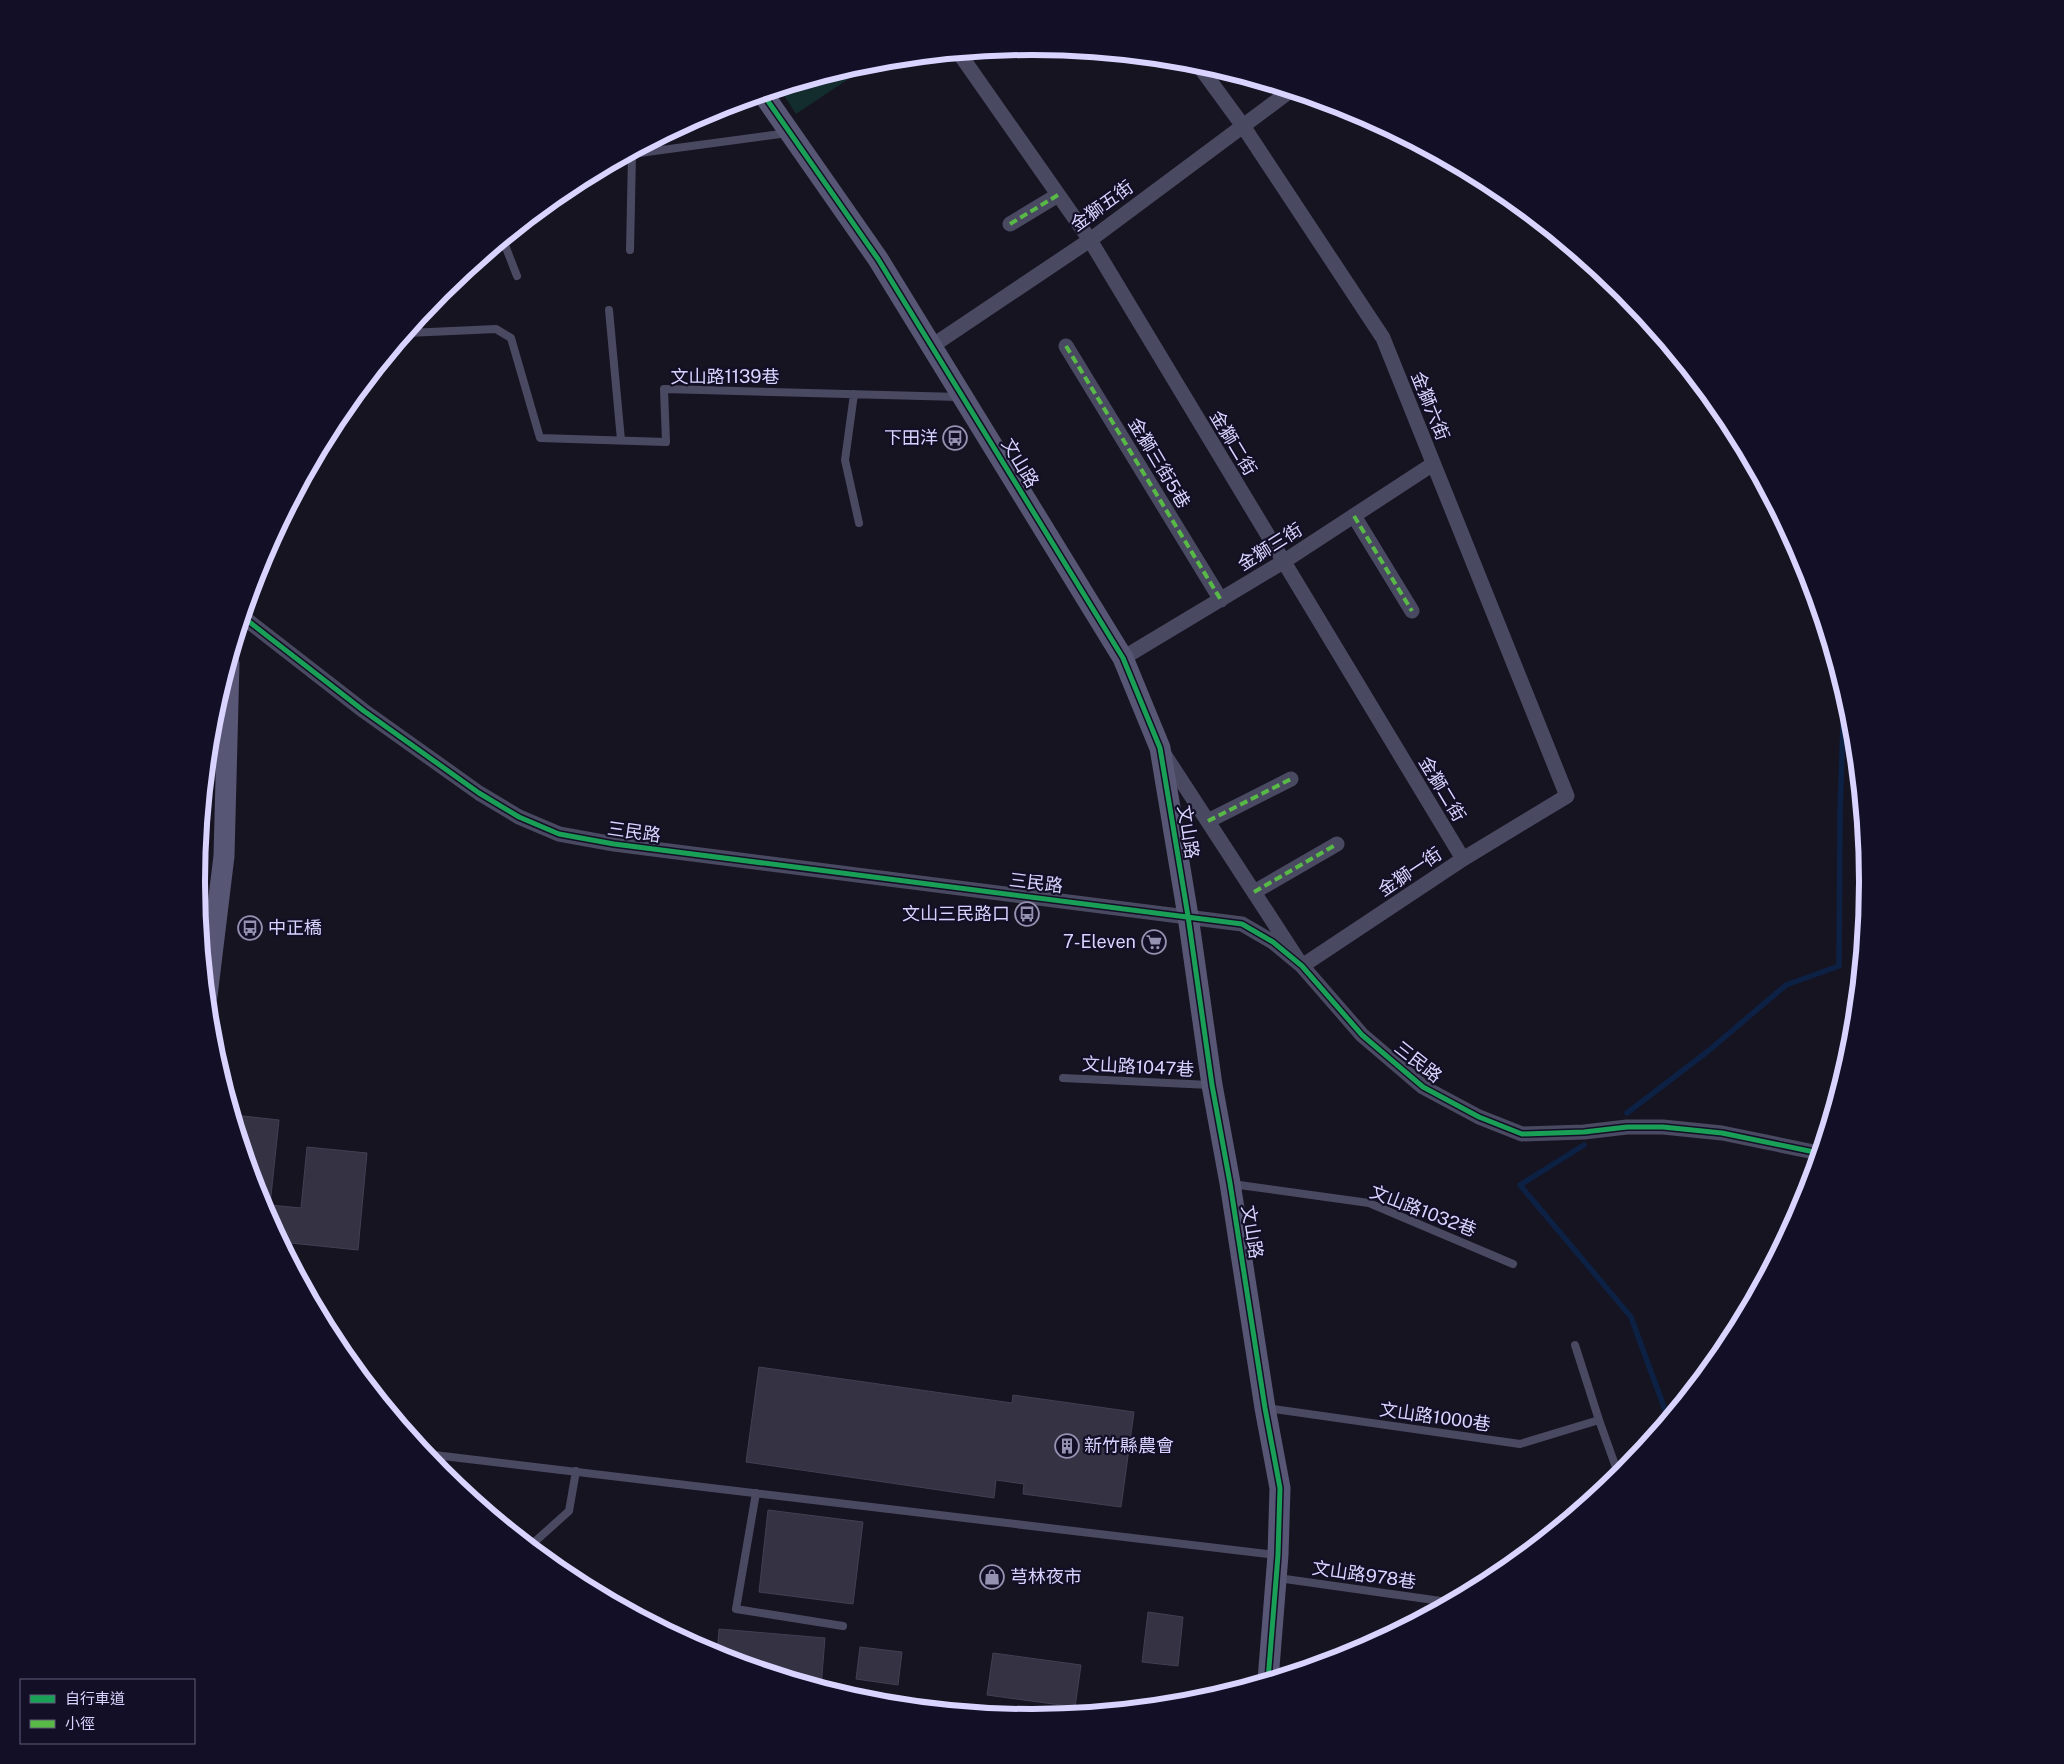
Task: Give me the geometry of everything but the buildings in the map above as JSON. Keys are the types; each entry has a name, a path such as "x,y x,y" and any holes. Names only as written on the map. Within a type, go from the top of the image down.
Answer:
{"main road":[{"name":"文山路","path":"766,99 878,259 1123,658 1160,748 1188,916 1212,1085 1280,1488 1278,1555 1268,1674"},
{"path":"211,974 224,856 228,689"}],"street":[{"name":"金獅二街","path":"964,58 1090,240 1463,859"},
{"name":"金獅六街","path":"1206,74 1383,338 1567,796"},
{"name":"金獅五街","path":"932,346 1090,240 1285,95"},
{"path":"1010,224 1058,195"},
{"name":"金獅三街5巷","path":"1066,346 1221,600"},
{"name":"金獅三街","path":"1123,658 1283,562 1433,464"},
{"path":"1354,516 1412,611"},
{"name":"三民路","path":"248,621 364,711 480,793 519,817 559,834 623,845 1242,924 1273,942 1302,966 1362,1035 1423,1087 1478,1117 1522,1134 1584,1132 1627,1127 1663,1127 1722,1133 1814,1152"},
{"name":"文山路","path":"1160,748 1302,966"},
{"path":"1208,821 1291,778"},
{"name":"金獅一街","path":"1302,966 1463,859 1567,796"},
{"path":"1254,892 1337,844"}],"lane":[{"path":"644,152 790,132"},
{"path":"630,250 632,159"},
{"path":"505,245 516,276"},
{"path":"609,310 621,440"},
{"name":"文山路1139巷","path":"414,333 496,329 511,338 540,438 666,442 664,389 963,397"},
{"path":"854,394 844,460 859,523"},
{"name":"文山路1047巷","path":"1063,1078 1212,1085"},
{"name":"文山路1032巷","path":"1230,1183 1369,1203 1513,1264"},
{"path":"1575,1345 1616,1468"},
{"name":"文山路1000巷","path":"1265,1408 1520,1444 1599,1420"},
{"path":"436,1455 1278,1555"},
{"path":"534,1542 569,1511 576,1471"},
{"path":"756,1493 736,1609 843,1626"},
{"name":"文山路978巷","path":"1276,1578 1440,1601"}],"green space":[{"path":"855,75 796,114 783,94"}],"waterway":[{"path":"1627,1113 1707,1052 1786,985 1839,966 1840,812 1843,721"},
{"path":"1584,1145 1520,1185 1631,1317 1666,1412"}],"marked path":[{"path":"1010,224 1058,195"},
{"path":"1066,346 1221,600"},
{"path":"1354,516 1412,611"},
{"path":"1208,821 1291,779"},
{"path":"1254,892 1337,844"}],"cycle path":[{"path":"766,99 878,259 1123,658 1160,748 1188,916 1212,1085 1280,1488 1278,1555 1268,1674"},
{"path":"248,621 364,711 479,793 519,817 559,834 614,844 1242,924 1273,942 1302,966 1362,1035 1423,1087 1479,1117 1522,1134 1584,1132 1627,1127 1663,1127 1722,1133 1814,1152"}],"place":[{"name":"下田洋","path":"955,438"},
{"name":"文山三民路口","path":"1027,914"},
{"name":"中正橋","path":"250,928"},
{"name":"7-Eleven","path":"1154,942"},
{"name":"新竹縣農會","path":"1067,1446"},
{"name":"芎林夜市","path":"992,1577"}]}
